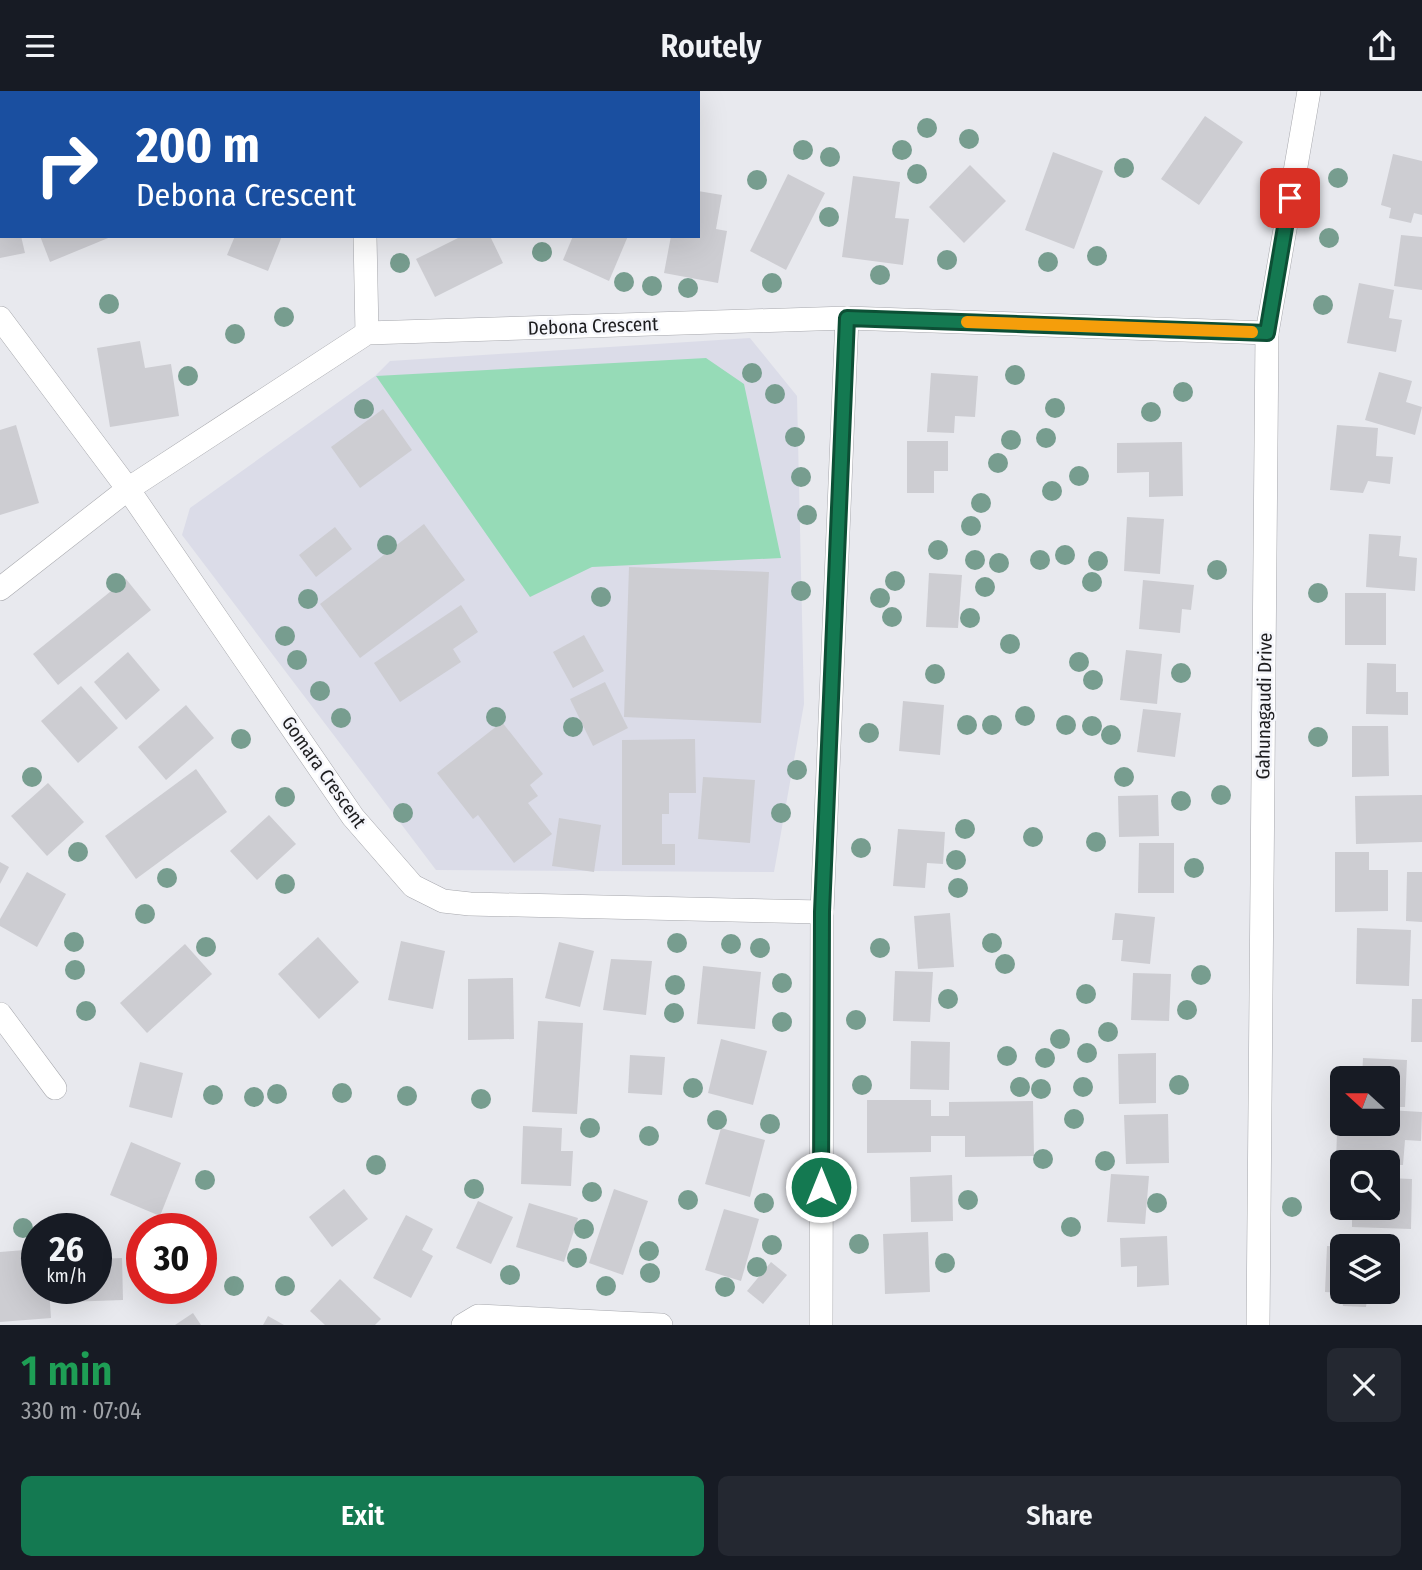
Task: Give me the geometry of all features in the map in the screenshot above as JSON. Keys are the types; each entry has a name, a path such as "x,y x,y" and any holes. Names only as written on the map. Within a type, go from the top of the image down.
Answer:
{"street":[{"name":"Gahunagaudi Drive","path":"1258,1325 1267,333 1309,91"},
{"path":"0,589 128,489 367,333 365,238"},
{"name":"Gomara Crescent","path":"0,318 128,489 353,817 414,886 443,901 470,904 822,912"},
{"name":"Debona Crescent","path":"367,333 847,318 1267,333"},
{"path":"821,1325 822,912 847,318"},
{"path":"0,1014 55,1089"},
{"path":"463,1325 478,1316 661,1325"}],"shaded area":[{"path":"750,338 797,396 804,704 774,872 436,870 182,535 190,508 375,376 390,361"}],"green space":[{"path":"706,358 744,384 781,558 592,567 530,597 376,376"}],"building":[{"path":"1205,116 1243,142 1199,205 1161,179"},
{"path":"1053,152 1103,171 1074,249 1025,230"},
{"path":"1393,154 1422,161 1422,215 1414,213 1411,223 1389,218 1391,208 1381,205"},
{"path":"970,165 1006,201 964,243 929,207"},
{"path":"788,174 825,193 786,270 750,251"},
{"path":"853,176 900,182 895,218 909,219 903,265 842,257"},
{"path":"700,191 722,195 716,229 727,231 718,283 664,273 671,238 700,238"},
{"path":"1401,235 1422,237 1422,290 1394,286"},
{"path":"0,238 21,238 25,253 0,258"},
{"path":"41,238 108,238 50,262"},
{"path":"234,238 281,238 268,271 227,255"},
{"path":"458,238 491,238 503,263 435,297 416,259"},
{"path":"572,238 627,238 609,281 563,260"},
{"path":"1359,283 1394,290 1389,318 1402,320 1396,352 1347,343"},
{"path":"140,341 145,368 171,364 179,416 110,427 97,348"},
{"path":"1379,372 1412,381 1406,402 1422,407 1415,435 1365,420"},
{"path":"931,373 978,376 975,417 955,416 954,433 927,432"},
{"path":"383,409 412,450 360,488 331,447"},
{"path":"16,425 39,503 0,515 0,430"},
{"path":"1337,425 1378,428 1376,456 1393,457 1390,484 1368,481 1363,493 1330,490"},
{"path":"907,441 948,441 948,471 934,471 934,493 907,493"},
{"path":"1182,442 1183,496 1149,497 1149,472 1117,473 1117,443"},
{"path":"1127,517 1164,519 1160,574 1124,571"},
{"path":"424,524 465,580 360,658 320,604"},
{"path":"335,527 352,549 316,577 299,555"},
{"path":"1369,534 1401,536 1399,556 1417,558 1415,591 1366,587"},
{"path":"629,567 769,572 761,723 624,717"},
{"path":"929,573 962,575 958,628 926,627"},
{"path":"126,579 151,610 58,685 33,654"},
{"path":"1143,580 1194,585 1191,610 1182,609 1180,633 1139,629"},
{"path":"1345,593 1386,593 1386,645 1345,645"},
{"path":"461,605 478,632 453,649 461,662 400,702 374,663"},
{"path":"584,635 604,671 573,688 553,652"},
{"path":"1126,650 1162,654 1157,704 1120,700"},
{"path":"128,652 160,690 126,720 94,682"},
{"path":"1367,663 1396,664 1396,692 1408,692 1408,715 1366,714"},
{"path":"605,682 628,728 593,746 570,699"},
{"path":"81,686 118,728 78,763 41,721"},
{"path":"903,701 944,705 940,755 899,751"},
{"path":"186,705 214,738 166,780 138,747"},
{"path":"1143,709 1181,713 1175,757 1137,752"},
{"path":"502,722 543,774 530,785 538,796 528,803 552,834 514,863 478,815 473,819 437,773"},
{"path":"1352,726 1388,726 1389,776 1352,777"},
{"path":"695,739 696,793 669,793 669,814 662,814 662,844 675,844 675,865 622,865 622,740"},
{"path":"196,769 227,812 136,879 105,836"},
{"path":"703,777 755,780 750,843 698,839"},
{"path":"48,783 84,822 47,856 11,816"},
{"path":"1158,795 1159,836 1119,837 1118,796"},
{"path":"1422,795 1422,842 1356,844 1355,796"},
{"path":"269,815 296,844 257,880 230,851"},
{"path":"559,818 601,825 594,872 552,866"},
{"path":"898,829 945,832 943,864 927,863 925,888 893,886"},
{"path":"1139,843 1174,843 1174,893 1138,893"},
{"path":"1335,852 1369,852 1369,870 1388,870 1388,911 1335,912"},
{"path":"0,862 9,867 0,884"},
{"path":"27,872 66,894 37,947 0,926 0,919"},
{"path":"1407,872 1422,872 1422,922 1406,921"},
{"path":"950,913 954,967 918,969 914,916"},
{"path":"1115,913 1155,917 1150,964 1121,961 1123,940 1112,940"},
{"path":"1357,928 1411,930 1409,986 1356,984"},
{"path":"318,937 359,982 319,1019 278,974"},
{"path":"401,941 445,951 433,1009 388,1000"},
{"path":"559,942 594,951 580,1007 545,998"},
{"path":"185,944 212,974 147,1033 120,1003"},
{"path":"611,959 652,961 646,1015 603,1010"},
{"path":"703,966 761,972 755,1029 697,1024"},
{"path":"895,971 933,972 930,1022 893,1021"},
{"path":"1133,973 1171,974 1169,1021 1131,1020"},
{"path":"513,978 514,1039 468,1040 468,979"},
{"path":"1412,999 1422,999 1422,1042 1411,1042"},
{"path":"538,1021 583,1023 577,1114 532,1112"},
{"path":"721,1039 767,1051 753,1105 708,1093"},
{"path":"911,1041 950,1042 949,1090 910,1089"},
{"path":"1156,1053 1156,1103 1119,1104 1118,1054"},
{"path":"630,1055 665,1057 662,1095 628,1093"},
{"path":"1363,1058 1407,1060 1405,1107 1400,1107 1400,1066 1363,1066"},
{"path":"140,1062 183,1073 172,1118 129,1107"},
{"path":"867,1100 931,1100 931,1116 949,1116 949,1102 1033,1101 1034,1156 965,1157 965,1136 931,1136 931,1152 867,1153"},
{"path":"1400,1111 1422,1112 1421,1141 1405,1140 1403,1165 1400,1165 1400,1150 1336,1150 1337,1136 1400,1136"},
{"path":"1168,1114 1169,1163 1126,1164 1124,1115"},
{"path":"523,1126 562,1128 561,1151 573,1151 571,1186 521,1184"},
{"path":"721,1128 765,1140 750,1197 705,1184"},
{"path":"131,1142 181,1163 161,1213 153,1213 110,1195"},
{"path":"1111,1174 1149,1176 1145,1224 1107,1222"},
{"path":"952,1175 953,1221 911,1222 910,1177"},
{"path":"1400,1178 1412,1179 1411,1229 1352,1227 1352,1220 1400,1220"},
{"path":"344,1189 368,1219 332,1247 309,1217"},
{"path":"614,1189 648,1201 623,1275 589,1263"},
{"path":"478,1201 513,1217 491,1264 456,1248"},
{"path":"529,1203 578,1218 564,1262 516,1247"},
{"path":"724,1209 759,1219 741,1281 705,1270"},
{"path":"406,1215 433,1229 422,1250 433,1256 411,1298 373,1278"},
{"path":"928,1232 930,1292 885,1294 883,1234"},
{"path":"1167,1236 1169,1285 1137,1287 1137,1266 1121,1267 1120,1238"},
{"path":"1327,1246 1330,1246 1330,1292 1325,1292"},
{"path":"21,1250 21,1304 50,1304 51,1318 0,1322 0,1252"},
{"path":"112,1258 122,1258 123,1300 112,1300"},
{"path":"771,1262 787,1275 763,1304 747,1291"},
{"path":"340,1279 381,1319 375,1325 325,1325 310,1311"},
{"path":"1343,1304 1366,1304 1366,1307"},
{"path":"193,1313 201,1325 175,1325"},
{"path":"268,1316 284,1325 263,1325"}],"slow traffic":[{"path":"967,322 1252,332"}],"route":[{"path":"821,1187 822,912 847,318 1267,333 1290,198"}]}
